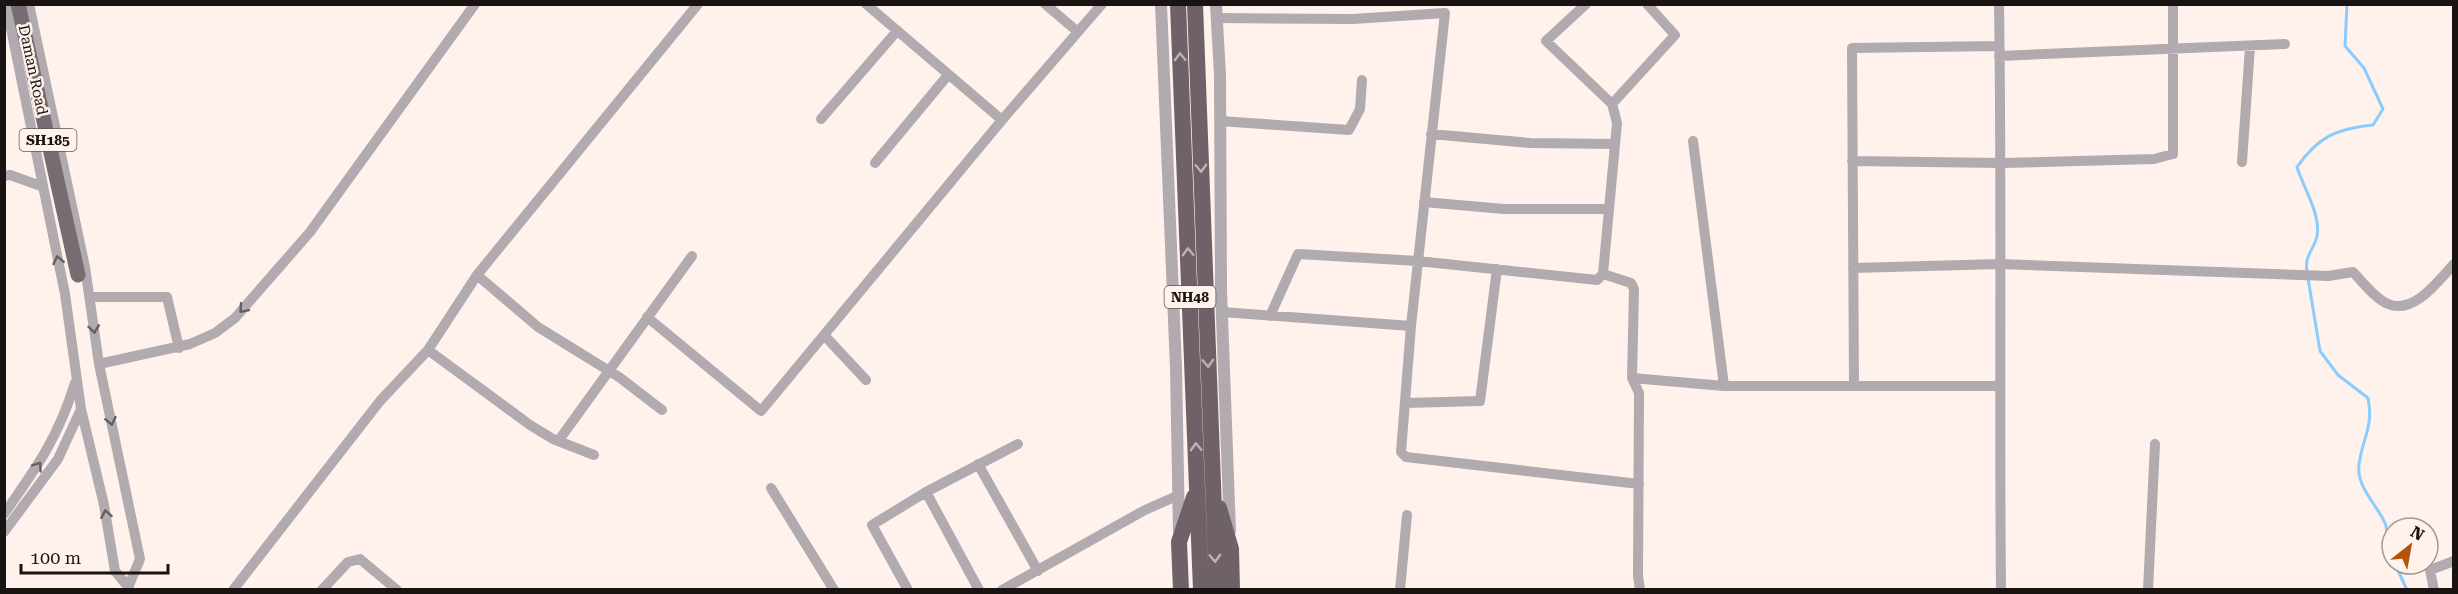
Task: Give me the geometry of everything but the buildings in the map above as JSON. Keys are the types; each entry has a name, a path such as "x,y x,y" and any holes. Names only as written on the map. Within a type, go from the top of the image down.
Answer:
{"highway":[{"name":"NH48","path":"1178,4 1205,482 1216,590"},
{"name":"NH48","path":"1195,4 1200,143 1205,482 1201,590"},
{"path":"1181,590 1179,542 1205,482"},
{"path":"1205,482 1231,549 1232,590"}],"main road":[{"name":"Daman Road","path":"18,4 78,275"}],"street":[{"path":"6,4 41,186 65,294 81,409 104,505 115,570 128,589"},
{"path":"29,4 90,297 99,364 140,560 128,589"},
{"path":"99,364 179,348 203,339 228,324 282,265 367,156 475,4"},
{"path":"233,590 380,401 428,350 477,275 698,4"},
{"path":"866,4 1002,120"},
{"path":"1045,4 1078,32"},
{"path":"647,317 761,411 1002,120 1102,4"},
{"path":"1161,4 1179,542"},
{"path":"1216,4 1222,312 1231,549"},
{"path":"1270,316 1298,254 1418,261 1597,280 1603,274 1617,123 1612,104 1546,41 1586,4"},
{"path":"1612,104 1675,35 1647,4"},
{"path":"1999,4 2001,590"},
{"path":"1852,161 2001,163 2154,159 2173,154 2175,49 2173,4"},
{"path":"1217,18 1353,19 1445,13 1411,326 1401,452 1406,456 1639,484"},
{"path":"821,119 897,31"},
{"path":"1854,386 1852,48 1999,51 2175,49 2285,44"},
{"path":"2242,162 2250,47"},
{"path":"875,163 948,75"},
{"path":"1220,121 1349,130 1360,109 1362,80"},
{"path":"1431,134 1530,143 1615,144"},
{"path":"1693,141 1724,386"},
{"path":"1200,143 1220,143"},
{"path":"4,176 9,175 41,186"},
{"path":"1424,202 1504,209 1609,209"},
{"path":"559,440 692,256"},
{"path":"1853,268 2000,264 2297,276 2328,276 2353,272 2388,304 2403,305 2423,296 2454,264"},
{"path":"1405,403 1480,401 1497,269"},
{"path":"1603,274 1631,283 1634,289 1632,378 1640,393 1640,590"},
{"path":"477,275 538,327 607,371 662,410"},
{"path":"90,297 167,297 179,348"},
{"path":"1222,312 1411,326"},
{"path":"824,335 866,380"},
{"path":"428,350 530,425 594,455"},
{"path":"1632,378 1724,386 1999,386"},
{"path":"4,514 47,453 64,417 76,380"},
{"path":"4,532 58,459 81,409"},
{"path":"908,590 872,525 926,492 1018,444"},
{"path":"2148,590 2156,444"},
{"path":"978,464 1038,571"},
{"path":"771,488 834,590"},
{"path":"926,492 979,590"},
{"path":"1002,590 1145,510 1179,495"},
{"path":"1400,590 1407,515"},
{"path":"322,590 348,562 360,559 397,590"},
{"path":"2434,590 2430,570 2454,561"}],"waterway":[{"path":"2307,271 2308,257 2316,241 2318,228 2314,210 2297,167 2321,141 2338,132 2373,125 2383,109 2364,68 2345,46 2347,4"},
{"path":"2308,278 2320,351 2338,375 2368,398 2370,417 2360,456 2359,473 2364,488 2381,516"},
{"path":"2401,576 2407,590"}]}
